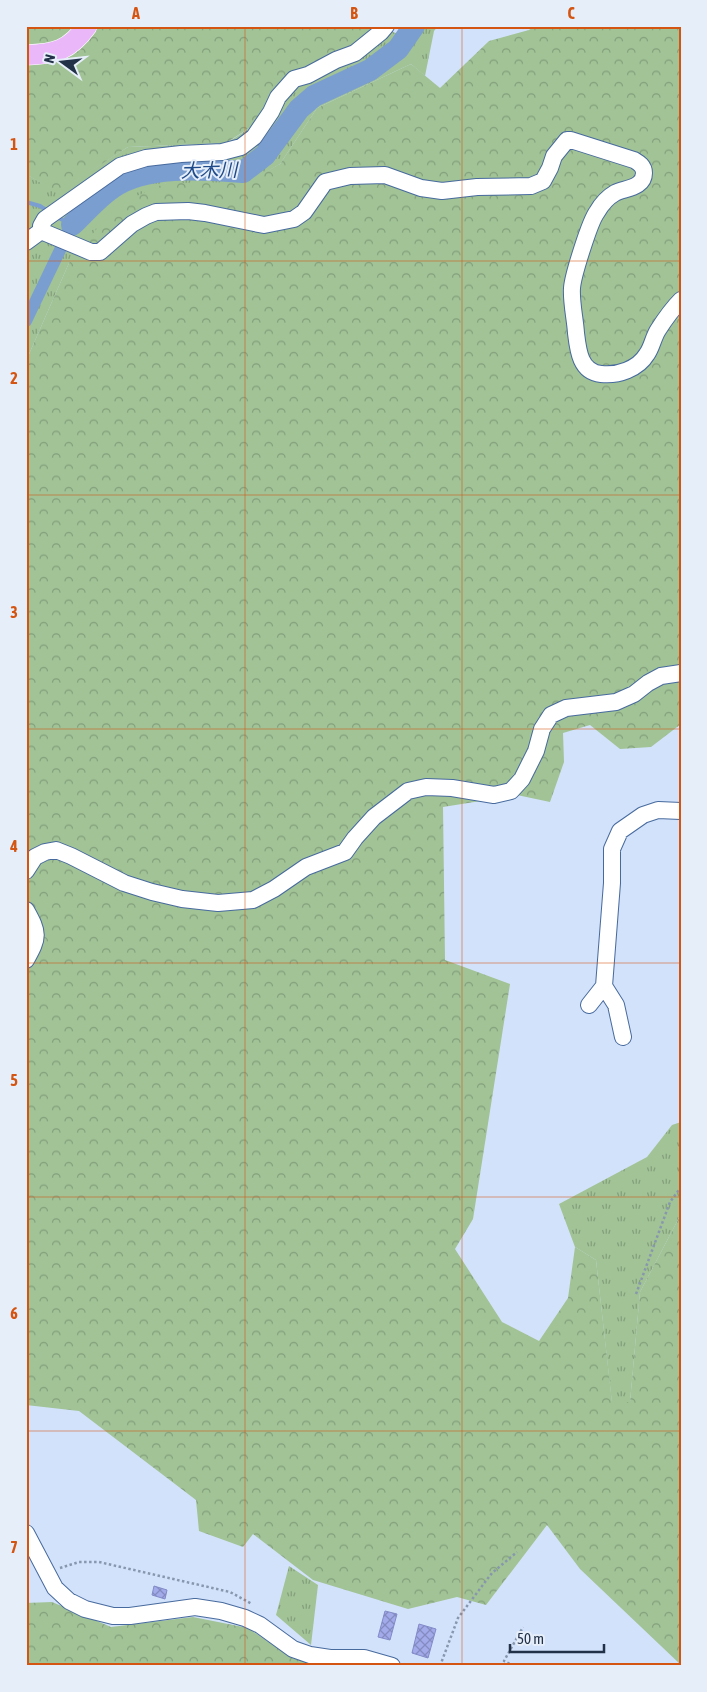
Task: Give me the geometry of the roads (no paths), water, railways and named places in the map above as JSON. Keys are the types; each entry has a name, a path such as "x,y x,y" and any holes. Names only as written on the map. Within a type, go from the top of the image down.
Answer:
{"main road":[{"path":"26,55 63,50 78,38 87,26"}],"street":[{"path":"26,242 45,229 62,208 120,166 146,158 222,152 241,147 254,137 272,112 278,97 294,79 308,75 336,60 355,53 386,26"},
{"path":"45,229 91,252 100,252 132,224 156,212 205,213 264,225 294,219 304,212 325,182 350,176 385,175 421,188 442,191 477,187 531,186 542,180 562,145 567,140 571,140 634,160 641,164 645,172 640,184 614,194 595,214 574,275 572,288 578,351 587,369 597,374 607,375 621,373 635,367 647,355 657,332 668,314 681,300"},
{"path":"26,871 34,857 56,850 124,883 152,892 182,899 218,903 253,900 306,867 345,852 374,817 408,791 426,787 452,788 494,795 511,791 522,779 536,751 542,729 551,715 566,708 616,702 634,694 661,676 681,673"},
{"path":"589,1005 604,986 612,883 612,848 620,831 643,815 658,810 681,810"},
{"path":"26,910 37,934 35,944 26,960"},
{"path":"604,986 616,1005 623,1037"},
{"path":"26,1533 55,1588 69,1601 98,1613 113,1616 130,1616 195,1607 245,1618 260,1625 293,1649 310,1655 330,1658 364,1658 392,1666"}],"waterway":[{"name":"大木川","path":"72,225 112,188 126,180 141,175 193,169 243,172 265,155 299,109 314,96 370,70 398,49 414,26"},
{"path":"26,202 40,206 49,212"},
{"path":"57,217 72,225"},
{"name":"大木川","path":"26,321 72,225"}]}
